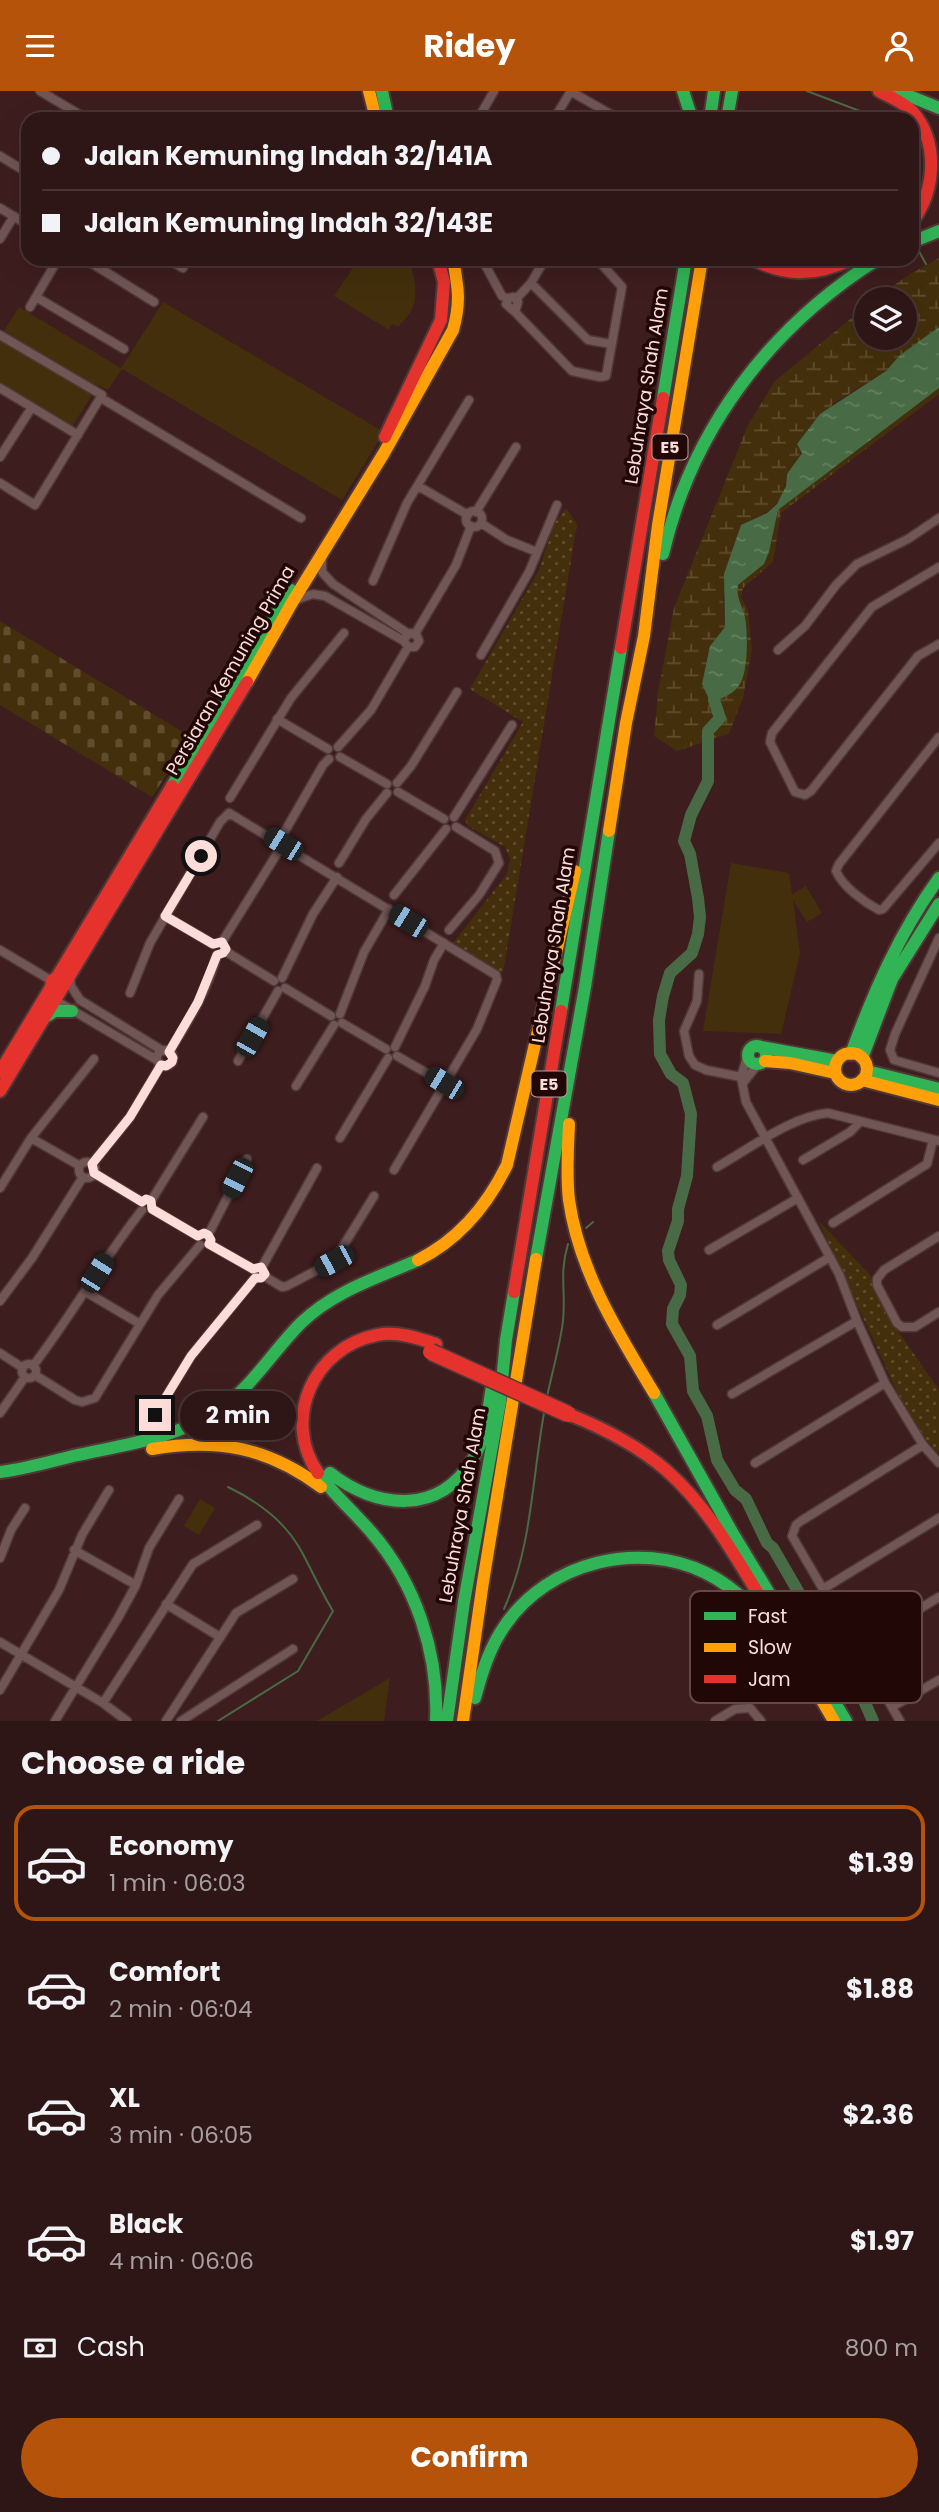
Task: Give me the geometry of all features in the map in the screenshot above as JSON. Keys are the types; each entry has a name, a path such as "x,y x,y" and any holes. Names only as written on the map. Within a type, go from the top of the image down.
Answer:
{"main road":[{"path":"369,91 374,112"},
{"path":"382,91 386,112"},
{"path":"683,91 690,112"},
{"path":"711,112 714,91"},
{"path":"728,112 732,91"},
{"path":"879,91 912,112"},
{"path":"897,91 939,108"},
{"path":"924,91 939,97"},
{"path":"919,122 931,140 936,155 934,185 919,215"},
{"path":"919,239 938,231"},
{"name":"Persiaran Kemuning Prima","path":"0,1091 384,453 441,320 444,282 440,266"},
{"name":"Persiaran Kemuning Prima","path":"0,1072 256,646 453,330 459,308 454,266"},
{"name":"Lebuhraya Shah Alam","path":"447,1721 464,1602 500,1402 506,1340 685,266"},
{"name":"Lebuhraya Shah Alam","path":"463,1721 538,1247 585,987 621,748 644,636 658,525 701,266"},
{"path":"765,266 794,274 811,274 847,266"},
{"path":"644,636 672,519 689,476 719,417 740,384 767,350 850,266"},
{"path":"0,1472 166,1435 205,1418 241,1391 288,1334 313,1312 346,1291 431,1253 454,1237 479,1213 500,1180 513,1145 591,797 602,766"},
{"path":"852,1066 868,1005 893,950 939,878"},
{"path":"852,1066 892,979 939,904"},
{"path":"585,987 579,1066 567,1139 568,1190 577,1243 601,1302 768,1591"},
{"path":"42,1022 50,1013 76,1005"},
{"path":"758,1056 790,1063 852,1066 939,1089"},
{"path":"852,1066 939,1100"},
{"path":"436,1721 436,1689 432,1661 418,1614 385,1550 322,1478 304,1446 302,1413 311,1383 332,1356 365,1338 399,1335 570,1409 614,1425 663,1456 697,1488 732,1532"},
{"path":"433,1348 399,1343 364,1347 330,1370 318,1390 310,1417 313,1445 331,1475 359,1495 381,1501 423,1499 449,1485 467,1468 482,1437 496,1364 506,1340"},
{"path":"570,1409 625,1441 660,1465 682,1485 720,1535 755,1591"},
{"path":"0,1481 170,1445 211,1443 248,1449 282,1461 309,1477 350,1510"},
{"path":"470,1721 486,1661 510,1618 547,1584 571,1571 621,1558 652,1558 704,1572 732,1591"},
{"path":"823,1703 834,1721"},
{"path":"835,1703 846,1721"}],"street":[{"path":"40,91 74,112"},
{"path":"482,112 494,91"},
{"path":"558,112 570,91 607,112"},
{"path":"0,156 21,169"},
{"path":"0,208 21,220"},
{"path":"0,239 14,216"},
{"path":"30,307 54,266"},
{"path":"96,266 154,302"},
{"path":"486,266 502,296 518,302 515,312 572,371 600,377 609,372 611,344 622,286 603,266"},
{"path":"512,298 531,283 541,266"},
{"path":"531,283 588,340 611,344"},
{"path":"36,297 124,349"},
{"path":"0,335 301,518"},
{"path":"0,388 78,435"},
{"path":"0,483 35,505 101,398"},
{"path":"373,581 408,503 469,400"},
{"path":"0,457 32,407"},
{"path":"471,526 467,521 516,447"},
{"path":"418,486 481,517 481,523"},
{"path":"481,655 520,592 557,505"},
{"path":"778,650 805,626 836,585 852,569 939,518"},
{"path":"481,523 508,540 537,552"},
{"path":"471,526 481,523"},
{"path":"338,747 371,710 409,639 456,565 471,526"},
{"path":"326,546 321,562 322,572 333,585 409,639"},
{"path":"939,567 872,607 775,730 770,742 795,792 805,795 811,792 918,656 939,644"},
{"path":"293,601 313,594 324,596 409,639"},
{"path":"344,607 351,596"},
{"path":"230,799 277,719 344,633"},
{"path":"340,757 393,795 457,692"},
{"path":"277,719 328,749"},
{"path":"454,817 512,725"},
{"path":"939,737 838,864 836,871 845,884 873,907 883,909 939,843"},
{"path":"328,749 331,746 338,747"},
{"path":"338,747 341,751 340,757"},
{"path":"328,749 329,759"},
{"path":"329,759 340,757"},
{"path":"285,831 329,759"},
{"path":"339,863 392,781 443,819"},
{"path":"130,993 149,943 226,814 232,813 497,977 477,1029 394,1170"},
{"path":"443,819 449,815 454,817 456,827"},
{"path":"443,819 442,823 446,829 452,830 456,827"},
{"path":"449,930 479,895 499,863 495,851 456,827"},
{"path":"394,895 446,829"},
{"path":"239,1061 286,983 212,950 283,844"},
{"path":"278,980 313,914 337,877"},
{"path":"296,1086 337,1019 364,952 389,909"},
{"path":"165,916 217,943"},
{"path":"939,939 890,1050 894,1060 939,1073"},
{"path":"340,1138 392,1052 444,943"},
{"path":"0,950 54,979 55,1000 76,1005 166,1051 173,1058 172,1062 166,1066 159,1063 76,1005 70,981 76,965"},
{"path":"142,1206 93,1169 86,1162 80,1166 79,1172 83,1177 90,1178 93,1169 130,1117 159,1063 159,1053 166,1051 198,1002 221,953"},
{"path":"699,974 695,1010 687,1020 684,1031 689,1056 695,1065 706,1070 742,1080"},
{"path":"281,989 444,1083"},
{"path":"742,1080 758,1056"},
{"path":"758,1056 742,1080 746,1102 839,1274 885,1383 923,1445 939,1463"},
{"path":"0,1188 31,1138 94,1059"},
{"path":"717,1167 813,1114 828,1113 936,1141 927,1164 833,1223"},
{"path":"152,1205 204,1117"},
{"path":"803,1160 850,1132 860,1122"},
{"path":"31,1138 80,1166"},
{"path":"0,1353 82,1402 95,1398 158,1295 204,1240 247,1159"},
{"path":"155,1415 191,1356 258,1272 317,1168"},
{"path":"0,1301 32,1258 83,1177"},
{"path":"30,1369 62,1329 146,1199 204,1240 282,1287 334,1261 374,1196"},
{"path":"709,1250 798,1199"},
{"path":"939,1236 884,1270 877,1279 880,1291 897,1324 902,1327 915,1327 939,1312"},
{"path":"718,1325 830,1257"},
{"path":"86,1291 140,1324"},
{"path":"732,1394 857,1321"},
{"path":"0,1413 25,1377 32,1378 30,1369"},
{"path":"755,1463 885,1383"},
{"path":"923,1445 796,1525 792,1536 823,1589 939,1518"},
{"path":"0,1690 59,1590 74,1550 109,1490"},
{"path":"55,1721 136,1585 149,1548 179,1499"},
{"path":"0,1558 11,1530 25,1508"},
{"path":"103,1703 192,1564 257,1525"},
{"path":"74,1550 136,1585"},
{"path":"166,1721 236,1613 293,1579"},
{"path":"922,1607 939,1597"},
{"path":"166,1604 220,1637"},
{"path":"0,1642 103,1703 127,1721"},
{"path":"180,1702 183,1720 293,1649"},
{"path":"922,1690 939,1680"},
{"path":"890,1703 901,1721"},
{"path":"892,1707 899,1703"},
{"path":"715,1721 741,1707 750,1707 761,1721"}],"green space":[{"path":"939,258 939,327 917,343 917,287 892,287"},
{"path":"354,266 410,266 414,277 415,298 411,311 398,327 392,324 389,330 334,296"},
{"path":"163,302 384,432 342,500 122,369 108,390 98,385 72,427 0,383 0,337 19,307 121,368"},
{"path":"854,316 854,350 907,350 886,371 833,404 787,474 778,501 767,512 741,525 723,598 725,627 710,646 741,682 747,634 738,585 764,564 778,510 939,388 939,394 781,513 773,562 743,588 741,597 748,610 752,649 743,698 729,734 677,751 654,736 658,692 674,608 748,425 775,381"},
{"path":"566,508 577,524 503,973 453,943 507,874 510,859 505,847 468,826 465,820 523,722 470,689 539,570 554,524"},
{"path":"0,621 191,737 152,797 0,705"},
{"path":"731,863 789,873 792,894 806,886 822,913 807,922 793,900 800,954 781,1034 703,1031"},
{"path":"818,1220 870,1275 886,1314 939,1390 939,1454 924,1437 901,1400"},
{"path":"200,1499 215,1508 199,1535 184,1526"},
{"path":"390,1678 384,1721 317,1721"}],"water":[{"path":"939,327 939,388 778,510 764,564 738,585 747,631 743,676 732,693 710,701 702,684 710,646 725,627 724,574 741,525 767,513 777,504 786,486 787,474 802,453 797,444 820,414 886,371 907,350 917,350 917,343"}],"waterway":[{"path":"807,91 862,112"},
{"path":"919,251 926,264"},
{"path":"718,685 714,700 720,718 708,731 708,781 691,815 684,841 690,854 698,898 698,934 692,953 670,973 659,1020 660,1054 671,1074 683,1083 691,1114 687,1176 678,1209 678,1221 668,1251 669,1260 681,1285 680,1295 673,1309 672,1324 690,1356 693,1391 707,1416 717,1460 735,1490 746,1499 767,1543 773,1548 798,1591"},
{"path":"586,1228 593,1222"},
{"path":"547,1397 563,1321 563,1273 568,1244"},
{"path":"504,1609 526,1537 544,1413"},
{"path":"218,1721 298,1671 333,1611 299,1547 285,1528 258,1505 228,1487"},
{"path":"865,1703 873,1721"}],"traffic: fast":[{"path":"382,91 386,112"},
{"path":"683,91 690,112"},
{"path":"711,112 714,91"},
{"path":"728,112 732,91"},
{"path":"897,91 939,108"},
{"path":"919,239 939,231"},
{"path":"663,398 685,266"},
{"path":"663,554 676,508 694,465 715,424 741,385 770,349 803,316 868,266"},
{"path":"172,786 291,590"},
{"path":"561,1011 621,648"},
{"path":"536,1259 585,987 609,831"},
{"path":"851,1054 889,963 912,919 939,878"},
{"path":"862,1058 892,979 939,904"},
{"path":"47,1016 55,1011 72,1011"},
{"path":"757,1046 763,1049 766,1055 763,1061 757,1064 751,1061 748,1055 751,1049 757,1046"},
{"path":"761,1047 837,1061"},
{"path":"867,1071 939,1089"},
{"path":"0,1472 147,1440 200,1421 229,1403 261,1370 290,1334 327,1302 356,1286 418,1260"},
{"path":"447,1721 464,1602 500,1402 514,1292"},
{"path":"330,1473 367,1494 387,1499 406,1501 425,1498 443,1490 459,1477 478,1450 493,1381"},
{"path":"654,1393 732,1532"},
{"path":"318,1473 388,1553 412,1597 429,1646 436,1696 436,1721"},
{"path":"732,1532 768,1591"},
{"path":"475,1698 495,1641 506,1624 524,1603 546,1585 571,1572 597,1563 625,1558 653,1558 680,1563 706,1573 734,1591"},
{"path":"835,1703 846,1721"}],"traffic: slow":[{"path":"369,91 374,112"},
{"path":"247,682 293,601 384,453 453,330 458,295 454,266"},
{"path":"609,831 626,723 644,636 658,525 701,266"},
{"path":"418,1260 447,1242 471,1220 491,1194 507,1165 575,871"},
{"path":"851,1053 862,1058 867,1069 862,1080 851,1085 840,1080 835,1069 840,1058 851,1053"},
{"path":"765,1061 790,1063 835,1073"},
{"path":"862,1080 939,1100"},
{"path":"569,1124 569,1200 581,1252 602,1301 654,1393"},
{"path":"463,1721 536,1259"},
{"path":"152,1449 198,1445 241,1449 281,1463 321,1487"},
{"path":"823,1703 834,1721"}],"traffic: jam":[{"path":"879,91 901,102 913,112"},
{"path":"919,120 927,137 931,166 926,196 919,211"},
{"path":"385,437 441,320 444,282 440,266"},
{"path":"768,266 802,272 836,266"},
{"path":"621,648 663,398"},
{"path":"0,1091 247,682"},
{"path":"0,1072 51,987 52,981 57,977 172,786"},
{"path":"514,1292 561,1011"},
{"path":"318,1473 307,1452 303,1430 304,1409 310,1388 321,1370 336,1354 355,1342 377,1335 415,1337 436,1344"},
{"path":"431,1352 568,1414"},
{"path":"568,1414 607,1431 666,1470 712,1521 756,1591"}],"route":[{"path":"155,1415 191,1356 255,1278 259,1279 265,1274 261,1267 253,1269 209,1244 211,1240 208,1235 204,1233 198,1236 152,1209 151,1201 146,1199 142,1202 94,1173 92,1164 130,1117 161,1065 166,1066 172,1062 173,1058 169,1052 198,1002 217,955 226,949 222,942 213,944 165,916 201,856"}]}
